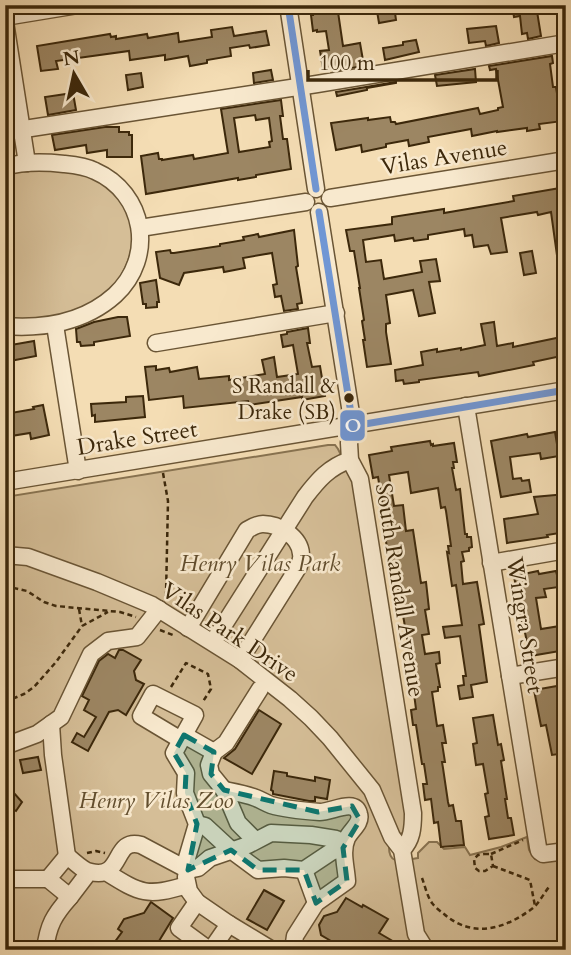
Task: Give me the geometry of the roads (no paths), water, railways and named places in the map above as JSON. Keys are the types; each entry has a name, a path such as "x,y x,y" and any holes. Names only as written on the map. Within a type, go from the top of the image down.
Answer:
{"street":[{"path":"27,163 13,131 5,19 78,5"},
{"name":"South Randall Avenue","path":"288,5 352,425 350,460 360,479 411,797 412,834 402,850"},
{"path":"565,5 566,12"},
{"path":"13,131 566,43"},
{"name":"Vilas Avenue","path":"140,228 566,160"},
{"path":"5,166 55,163 80,166 101,174 116,184 136,213 141,239 136,265 127,281 116,294 94,310 42,327 5,326"},
{"path":"156,344 336,313"},
{"path":"55,324 78,471"},
{"name":"Drake Street","path":"5,482 566,390"},
{"name":"Wingra Street","path":"466,406 510,676 533,845 543,854 566,851"},
{"path":"214,642 316,482 330,469 350,460"},
{"path":"188,628 247,530 259,524 284,530 296,541 301,554 299,566 240,660"},
{"path":"491,562 566,550"},
{"name":"Vilas Park Drive","path":"5,555 28,557 97,582 159,609 240,660 311,718 348,759 372,790 392,837 402,850"},
{"path":"5,746 37,734 61,717 91,654 108,641 137,637 159,609"},
{"path":"510,676 566,667"},
{"path":"255,840 238,823 224,790 211,775 209,765 214,752 226,743 260,689"},
{"path":"214,752 183,738 141,716 153,694 195,715 183,738 174,753 186,773 185,793 197,824 187,858 189,891 197,902 272,950"},
{"path":"51,723 53,755 69,858"},
{"path":"197,824 205,826 258,870 304,870 331,852 343,848 360,816 356,808 348,806 318,812 270,805 254,797 224,790"},
{"path":"359,812 378,803"},
{"path":"69,858 140,891 160,892 187,877 210,858 271,833 336,839 343,848 347,881 316,902 296,936 293,950"},
{"path":"45,950 47,930 58,910 98,872 113,867 127,845 137,844 187,877"},
{"path":"402,850 416,934 426,950"},
{"path":"48,879 69,858"},
{"path":"304,870 316,902"},
{"path":"5,879 48,879 70,897"},
{"path":"197,902 178,928 210,950 229,924"}],"place":[{"name":"S Randall & Drake (SB)","path":"349,398"}],"park label":[{"name":"Henry Vilas Park","path":"260,563"},
{"name":"Henry Vilas Zoo","path":"156,800"}]}
